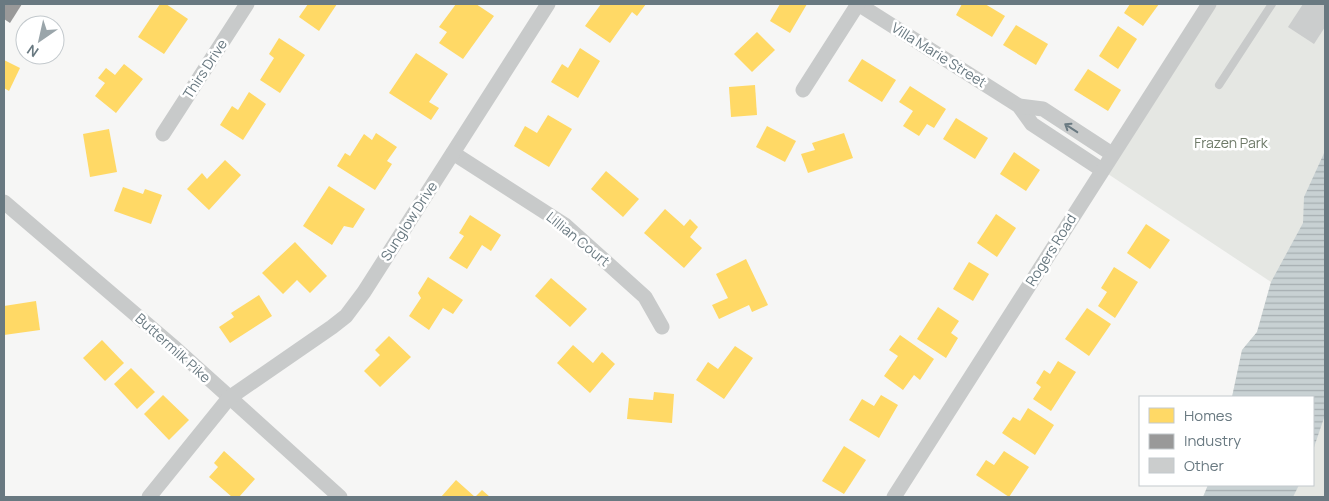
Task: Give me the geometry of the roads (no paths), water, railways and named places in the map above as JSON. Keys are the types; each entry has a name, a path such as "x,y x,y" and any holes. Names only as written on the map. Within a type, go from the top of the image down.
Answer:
{"street":[{"name":"Thirs Drive","path":"163,134 247,4"},
{"name":"Sunglow Drive","path":"149,497 229,398 346,316 364,292 548,4"},
{"path":"803,90 858,4"},
{"name":"Villa Marie Street","path":"858,4 1019,106 1032,124 1102,170"},
{"name":"Rogers Road","path":"894,497 1209,4"},
{"name":"Villa Marie Street","path":"1019,106 1043,109 1112,154"},
{"name":"Lillian Court","path":"453,153 565,225 645,297 662,327"},
{"name":"Buttermilk Pike","path":"6,209 229,398 340,497"}],"lane":[{"path":"1218,85 1272,4"}],"park label":[{"name":"Frazen Park","path":"1231,143"}]}
